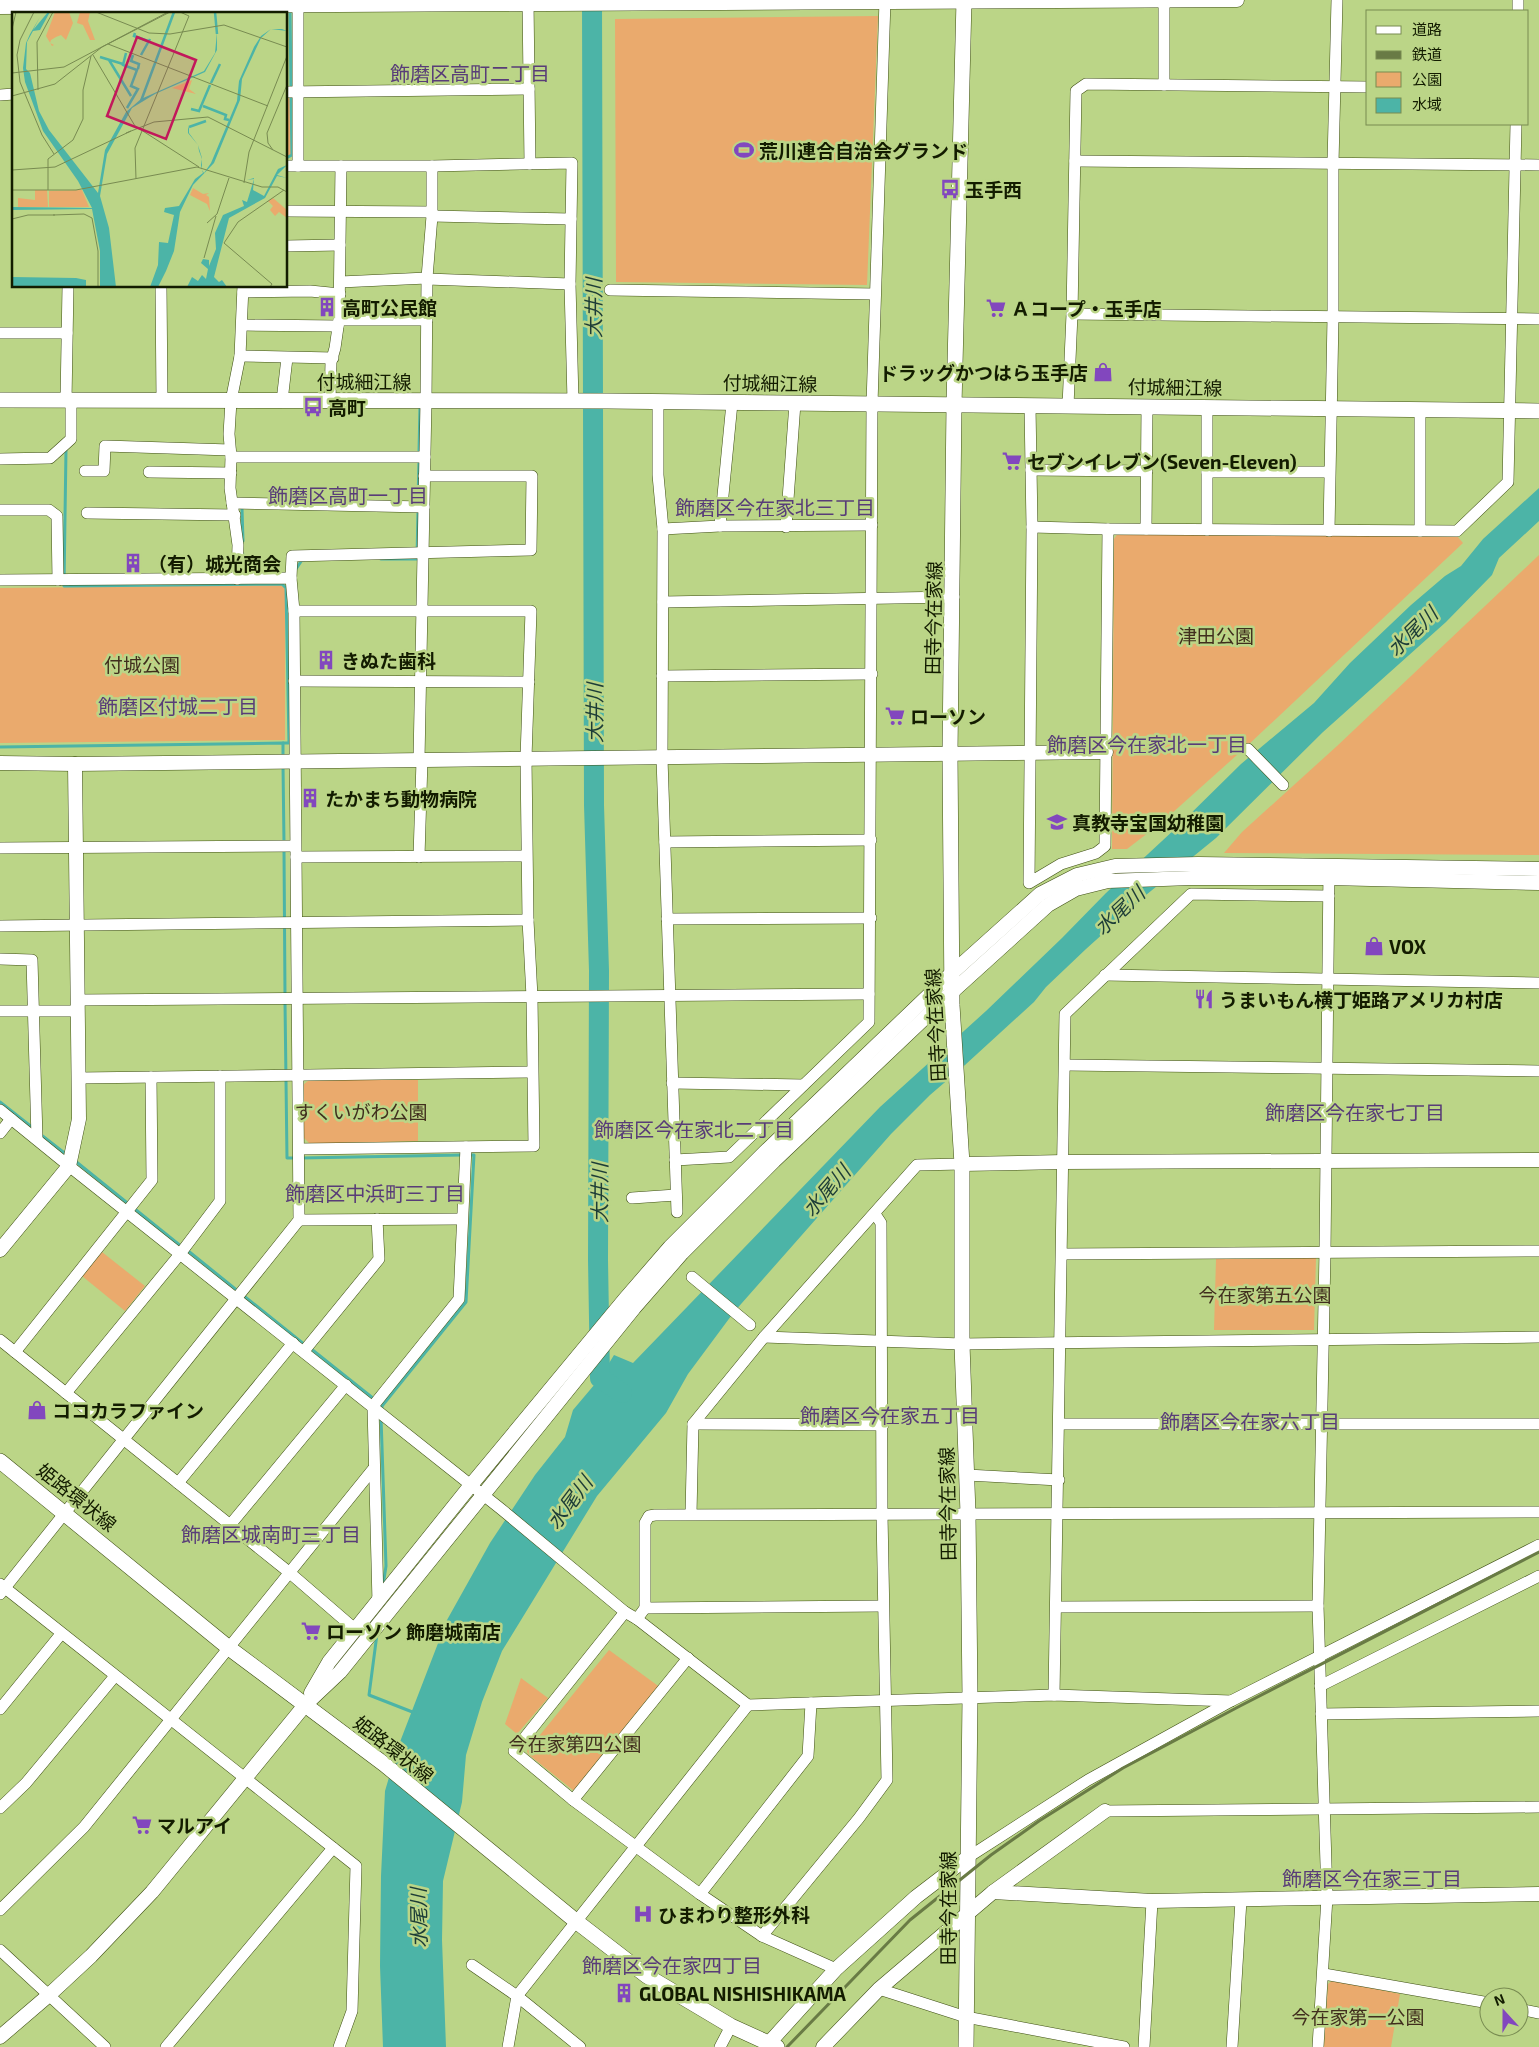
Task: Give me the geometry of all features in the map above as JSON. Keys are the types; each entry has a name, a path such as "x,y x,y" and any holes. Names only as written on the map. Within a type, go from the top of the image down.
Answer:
{"main road":[{"name":"田寺今在家線","path":"964,1 954,405 954,597 950,754 952,992 962,1164 962,1344 968,1514 970,1698 966,2047"},
{"name":"付城細江線","path":"0,400 608,401 1539,411"},
{"name":"姫路環状線","path":"0,1461 229,1648 384,1764 464,1831 647,1976 731,2026 773,2045"}],"street":[{"path":"1164,0 1164,85"},
{"path":"0,8 298,3 528,2 608,4 659,2 1237,0"},
{"path":"1329,531 1332,163 1336,86 1337,0"},
{"path":"675,1160 729,1157 869,1022 872,404 885,1"},
{"path":"528,2 530,164"},
{"path":"298,3 299,92 292,166 572,163 570,284 573,401"},
{"path":"1068,406 1072,314 1076,91 1086,84 1366,87"},
{"path":"288,92 529,89"},
{"path":"1032,526 1108,529 1457,531 1508,482 1516,125"},
{"path":"1075,161 1539,166"},
{"path":"330,401 333,358 339,323 342,212 341,166"},
{"path":"419,857 427,279 432,214 432,166"},
{"path":"288,211 432,214 571,220"},
{"path":"288,246 340,245"},
{"path":"237,579 238,545 232,503 228,434 231,401 240,356 243,289 310,291 427,279 570,284"},
{"path":"0,459 50,458 71,439 68,401 68,288"},
{"path":"161,288 162,401"},
{"path":"610,290 876,294"},
{"path":"1072,314 1539,319"},
{"path":"242,325 427,320"},
{"path":"0,333 67,334"},
{"path":"240,356 333,358"},
{"path":"282,401 287,358"},
{"path":"658,402 658,475 663,529 662,758 677,1212"},
{"path":"720,526 732,403"},
{"path":"786,527 795,404"},
{"path":"1030,406 1032,526 1029,883 1061,864 1096,853 1105,846 1108,529"},
{"path":"1146,529 1147,407"},
{"path":"1207,407 1207,530"},
{"path":"1420,410 1420,531"},
{"path":"85,471 104,471 105,446 230,453 425,457"},
{"path":"1031,470 1147,471"},
{"path":"149,472 231,473"},
{"path":"1207,472 1329,472"},
{"path":"339,2047 352,2011 356,1866 2,1588 65,1513 299,1220 292,556 531,550 532,476 424,476"},
{"path":"232,503 424,507"},
{"path":"0,510 49,510 57,516 58,580"},
{"path":"87,513 235,515"},
{"path":"663,529 720,526 872,525"},
{"path":"0,580 291,578"},
{"path":"663,602 954,597"},
{"path":"294,611 531,611 526,758 526,856 532,997 534,1146 299,1149"},
{"path":"662,676 872,674"},
{"path":"294,681 528,682"},
{"path":"1248,749 1283,785"},
{"path":"0,763 75,764 1106,752"},
{"path":"0,1250 68,1166 79,1119 75,764"},
{"path":"665,842 870,840"},
{"path":"0,848 76,847 419,857 526,856"},
{"path":"305,1705 329,1662 471,1485 670,1247 765,1152 952,973 1040,894 1077,875 1115,866 1198,864 1539,883"},
{"path":"0,2037 91,1956 152,1892 305,1705 340,1672 634,1308 682,1253 774,1161 952,992 1048,905 1076,889 1108,881 1329,872 1539,869"},
{"path":"1318,2047 1324,1974 1327,1897 1318,1606 1325,1252 1329,872"},
{"path":"1054,1695 1057,1607 1065,1014 1191,894 1329,896"},
{"path":"667,919 871,918"},
{"path":"0,926 528,920"},
{"path":"0,959 32,960 36,1139"},
{"path":"1105,975 1539,983"},
{"path":"0,1011 34,1012 78,1006 297,998 869,994"},
{"path":"1065,1065 1539,1071"},
{"path":"79,1078 532,1072"},
{"path":"66,1393 180,1254 220,1201 220,1076"},
{"path":"15,1352 152,1180 152,1077"},
{"path":"672,1083 803,1085"},
{"path":"0,1110 68,1166 483,1494 566,1561 625,1612 637,1618 748,1705 1054,1695 1232,1701"},
{"path":"0,1133 11,1119"},
{"path":"378,1602 373,1406 458,1299 466,1147"},
{"path":"691,1514 694,1424 764,1337 918,1166 1063,1162 1539,1160"},
{"path":"632,1198 676,1195"},
{"path":"762,1936 859,1818 887,1780 882,1514 881,1223 875,1214"},
{"path":"299,1220 462,1218"},
{"path":"304,1352 379,1259 377,1219"},
{"path":"1062,1254 1539,1251"},
{"path":"692,1277 750,1325"},
{"path":"764,1337 962,1344 1539,1337"},
{"path":"0,1340 290,1573 356,1630"},
{"path":"178,1483 293,1343"},
{"path":"230,1525 346,1385"},
{"path":"694,1424 883,1425"},
{"path":"1059,1424 1539,1424"},
{"path":"0,1910 84,1827 374,1468"},
{"path":"967,1475 1059,1480"},
{"path":"637,1618 645,1608 645,1522 649,1516 655,1515 1539,1512"},
{"path":"773,2045 836,1969 916,1897 968,1858 1088,1780 1232,1701 1539,1545"},
{"path":"1320,1686 1539,1576"},
{"path":"645,1608 883,1606"},
{"path":"1057,1607 1318,1606"},
{"path":"625,1612 514,1751 634,1847 762,1936 836,1969"},
{"path":"0,1709 62,1634"},
{"path":"573,1800 688,1658"},
{"path":"0,1808 26,1783 116,1676"},
{"path":"700,1894 808,1756 811,1703"},
{"path":"508,2047 518,1996 748,1705"},
{"path":"1321,1714 1539,1711"},
{"path":"823,2047 879,1989 993,1892 1105,1811 1539,1807"},
{"path":"166,2047 333,1848"},
{"path":"993,1892 1152,1900 1539,1894"},
{"path":"1144,2047 1152,1900"},
{"path":"1232,2047 1241,1900"},
{"path":"0,1950 105,2047"},
{"path":"472,1965 518,1996 580,2047"},
{"path":"1324,1974 1479,2001"},
{"path":"879,1989 966,2017 1124,2047"},
{"path":"720,2047 731,2026"}],"green space":[{"name":"荒川連合自治会グランド","path":"878,16 867,285 616,282 615,19"},
{"path":"288,97 292,101 293,155 288,159"},
{"name":"津田公園","path":"1118,533 1457,536 1463,543 1247,746 1161,823 1127,849 1112,849 1114,539"},
{"path":"1539,555 1539,855 1224,853 1242,832 1337,746"},
{"name":"付城公園","path":"281,585 285,589 285,740 0,743 0,588"},
{"name":"すくいがわ公園","path":"309,1080 418,1080 418,1141 310,1144 304,1138 303,1085"},
{"path":"102,1252 145,1286 125,1311 82,1276"},
{"name":"今在家第五公園","path":"1316,1258 1314,1330 1214,1330 1216,1259"},
{"name":"今在家第四公園","path":"609,1650 661,1688 574,1791 528,1754 527,1751"},
{"name":"今在家第四公園","path":"521,1678 548,1698 517,1734 505,1724"},
{"name":"今在家第一公園","path":"1333,1980 1400,1994 1391,2047 1324,2047 1328,1984"}],"water":[{"name":"水尾川","path":"1539,488 1539,521 1499,558 1492,575 1446,622 1323,732 1216,838 1146,895 1086,949 1046,987 1034,1002 930,1095 891,1134 734,1312 688,1374 666,1413 597,1496 502,1651 482,1702 466,1755 462,1802 443,1881 442,1940 446,2047 383,2047 380,1966 381,1876 385,1791 398,1747 447,1620 490,1543 535,1475 565,1437 573,1410 600,1378 614,1355 633,1363 880,1107 986,1011 1241,764 1314,703 1350,663 1411,605 1445,576 1461,566 1483,539"}],"waterway":[{"name":"大井川","path":"592,0 594,805 599,971 598,1260 600,1378 622,1393"},
{"path":"290,8 291,89"},
{"path":"288,157 292,155 291,96"},
{"path":"419,453 420,405"},
{"path":"66,449 64,586 282,584 286,588 289,743 283,743"},
{"path":"418,503 419,460"},
{"path":"242,509 243,541"},
{"path":"381,559 417,559 418,510"},
{"path":"243,554 244,576"},
{"path":"296,569 304,560"},
{"path":"0,747 283,743 283,758"},
{"path":"283,765 284,843"},
{"path":"284,850 285,996"},
{"path":"285,1002 287,1158 295,1158"},
{"path":"0,1102 33,1128"},
{"path":"40,1134 67,1155"},
{"path":"301,1158 462,1155"},
{"path":"382,1411 382,1406 466,1302 474,1155 469,1155"},
{"path":"74,1160 182,1247"},
{"path":"187,1250 305,1345"},
{"path":"310,1348 374,1399"},
{"path":"381,1417 386,1566 383,1586"},
{"path":"377,1634 369,1695 415,1713"}],"railway":[{"path":"787,2047 910,1920 991,1855 1039,1821 1123,1768 1539,1552"}],"place":[{"name":"荒川連合自治会グランド","path":"744,150"},
{"name":"玉手西","path":"950,189"},
{"name":"高町公民館","path":"327,307"},
{"name":"Ａコープ・玉手店","path":"996,308"},
{"name":"ドラッグかつはら玉手店","path":"1103,372"},
{"name":"高町","path":"313,407"},
{"name":"セブンイレブン(Seven-Eleven)","path":"1012,461"},
{"name":"（有）城光商会","path":"133,563"},
{"name":"きぬた歯科","path":"326,660"},
{"name":"ローソン","path":"895,716"},
{"name":"たかまち動物病院","path":"310,798"},
{"name":"真教寺宝国幼稚園","path":"1057,822"},
{"name":"VOX","path":"1374,946"},
{"name":"うまいもん横丁姫路アメリカ村店","path":"1204,999"},
{"name":"ココカラファイン","path":"37,1410"},
{"name":"ローソン 飾磨城南店","path":"311,1631"},
{"name":"マルアイ","path":"142,1825"},
{"name":"ひまわり整形外科","path":"643,1914"},
{"name":"GLOBAL NISHISHIKAMA","path":"624,1993"}],"district":[{"name":"飾磨区高町二丁目","path":"470,73"},
{"name":"飾磨区高町一丁目","path":"348,495"},
{"name":"飾磨区今在家北三丁目","path":"775,507"},
{"name":"飾磨区付城二丁目","path":"178,706"},
{"name":"飾磨区今在家北一丁目","path":"1147,744"},
{"name":"飾磨区今在家七丁目","path":"1355,1112"},
{"name":"飾磨区今在家北二丁目","path":"694,1129"},
{"name":"飾磨区中浜町三丁目","path":"375,1193"},
{"name":"飾磨区今在家五丁目","path":"890,1415"},
{"name":"飾磨区今在家六丁目","path":"1250,1421"},
{"name":"飾磨区城南町三丁目","path":"271,1534"},
{"name":"飾磨区今在家三丁目","path":"1372,1878"},
{"name":"飾磨区今在家四丁目","path":"672,1965"}]}
